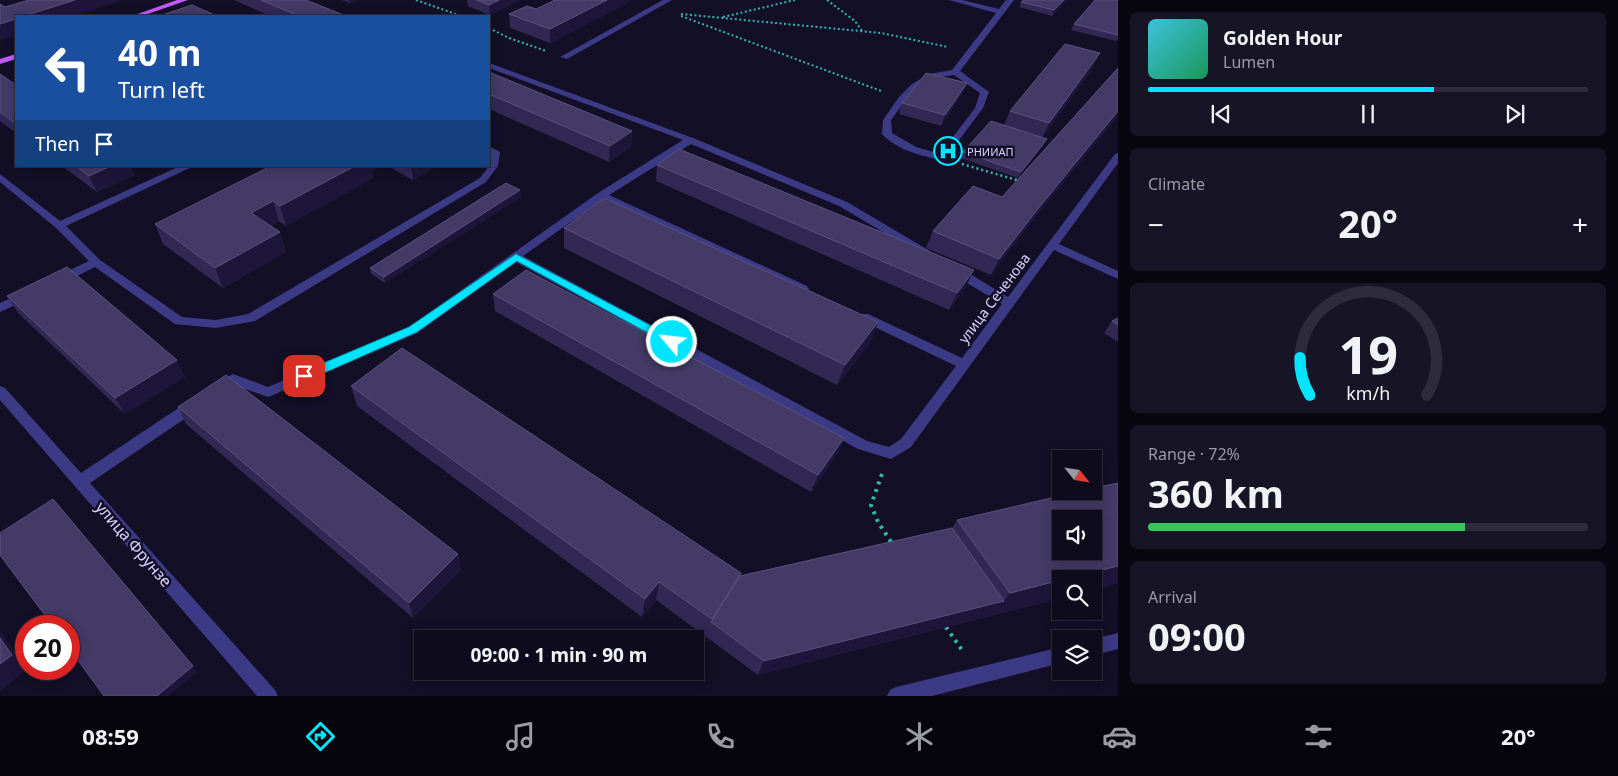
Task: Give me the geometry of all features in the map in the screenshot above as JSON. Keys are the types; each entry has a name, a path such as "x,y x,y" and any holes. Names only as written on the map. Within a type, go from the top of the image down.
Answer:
{"main road":[{"path":"139,15 184,0"},
{"path":"0,62 15,56"}],"street":[{"path":"564,58 668,0"},
{"path":"952,0 1002,12"},
{"path":"955,72 985,92 979,108 942,157 915,152 887,134 887,120 902,99 914,86 932,76 955,72 1010,0"},
{"path":"490,65 690,140 843,204 1010,303"},
{"path":"80,482 233,379 268,392 413,330 602,195 690,140"},
{"path":"0,178 59,225 96,262 179,321 216,324 251,318 483,180 493,166 494,152 490,150"},
{"name":"улица Сеченова","path":"891,453 906,444 963,364 1118,156"},
{"path":"59,225 187,167"},
{"path":"602,195 810,292"},
{"path":"1052,245 1118,275"},
{"path":"516,257 863,445 891,453"},
{"path":"0,308 96,262"},
{"path":"855,313 963,364"},
{"name":"улица Фрунзе","path":"0,391 269,696"},
{"path":"1102,645 1118,641"},
{"path":"896,696 1052,657"}],"path":[{"path":"416,0 458,15"},
{"path":"720,18 795,0"},
{"path":"827,0 855,21 862,31"},
{"path":"654,8 902,99"},
{"path":"666,12 881,33 970,52"},
{"path":"490,28 509,38 564,58"},
{"path":"942,157 1019,182 1026,174"},
{"path":"891,453 871,504 878,522 899,554"}],"building":[{"path":"29,0 75,0 27,15 15,15 15,19 0,24 0,4 5,7"},
{"path":"261,0 306,0 344,15 297,15"},
{"path":"476,0 499,0 489,5"},
{"path":"555,0 607,0 550,29 509,14 527,6 536,9"},
{"path":"1024,0 1064,0 1054,10 1021,2"},
{"path":"1095,0 1118,0 1118,35 1074,24"},
{"path":"192,5 215,15 162,15"},
{"path":"1065,44 1100,53 1049,123 1010,111"},
{"path":"1118,68 1118,111 999,259 933,231 973,186 1002,197"},
{"path":"490,72 632,131 610,146 490,94"},
{"path":"926,73 967,83 945,115 902,103"},
{"path":"0,74 15,84 15,123 0,112"},
{"path":"991,121 1047,139 1021,172 963,152"},
{"path":"679,149 974,270 957,293 657,165"},
{"path":"77,167 109,167 89,176"},
{"path":"269,167 353,167 280,206 273,201 251,213 280,232 215,268 155,224"},
{"path":"506,183 520,190 384,277 370,268"},
{"path":"604,198 878,322 845,365 564,228"},
{"path":"67,267 177,360 115,398 7,296"},
{"path":"526,270 844,438 818,475 493,294"},
{"path":"1118,318 1118,325 1112,321"},
{"path":"402,348 741,573 712,619 659,582 645,599 351,386"},
{"path":"226,375 458,554 409,603 178,407"},
{"path":"1118,483 1118,566 1102,570 1052,570 1052,582 1010,593 957,520 1052,498 1052,500 1102,500 1102,486"},
{"path":"53,499 193,666 157,696 104,696 80,663 80,615 45,615 0,555 0,533"},
{"path":"952,528 1004,601 764,661 711,622 740,576"},
{"path":"0,638 12,655 0,664"}],"place":[{"name":"РНИИАП","path":"948,151"}],"route":[{"path":"304,376 413,330 516,257 672,342"}]}
